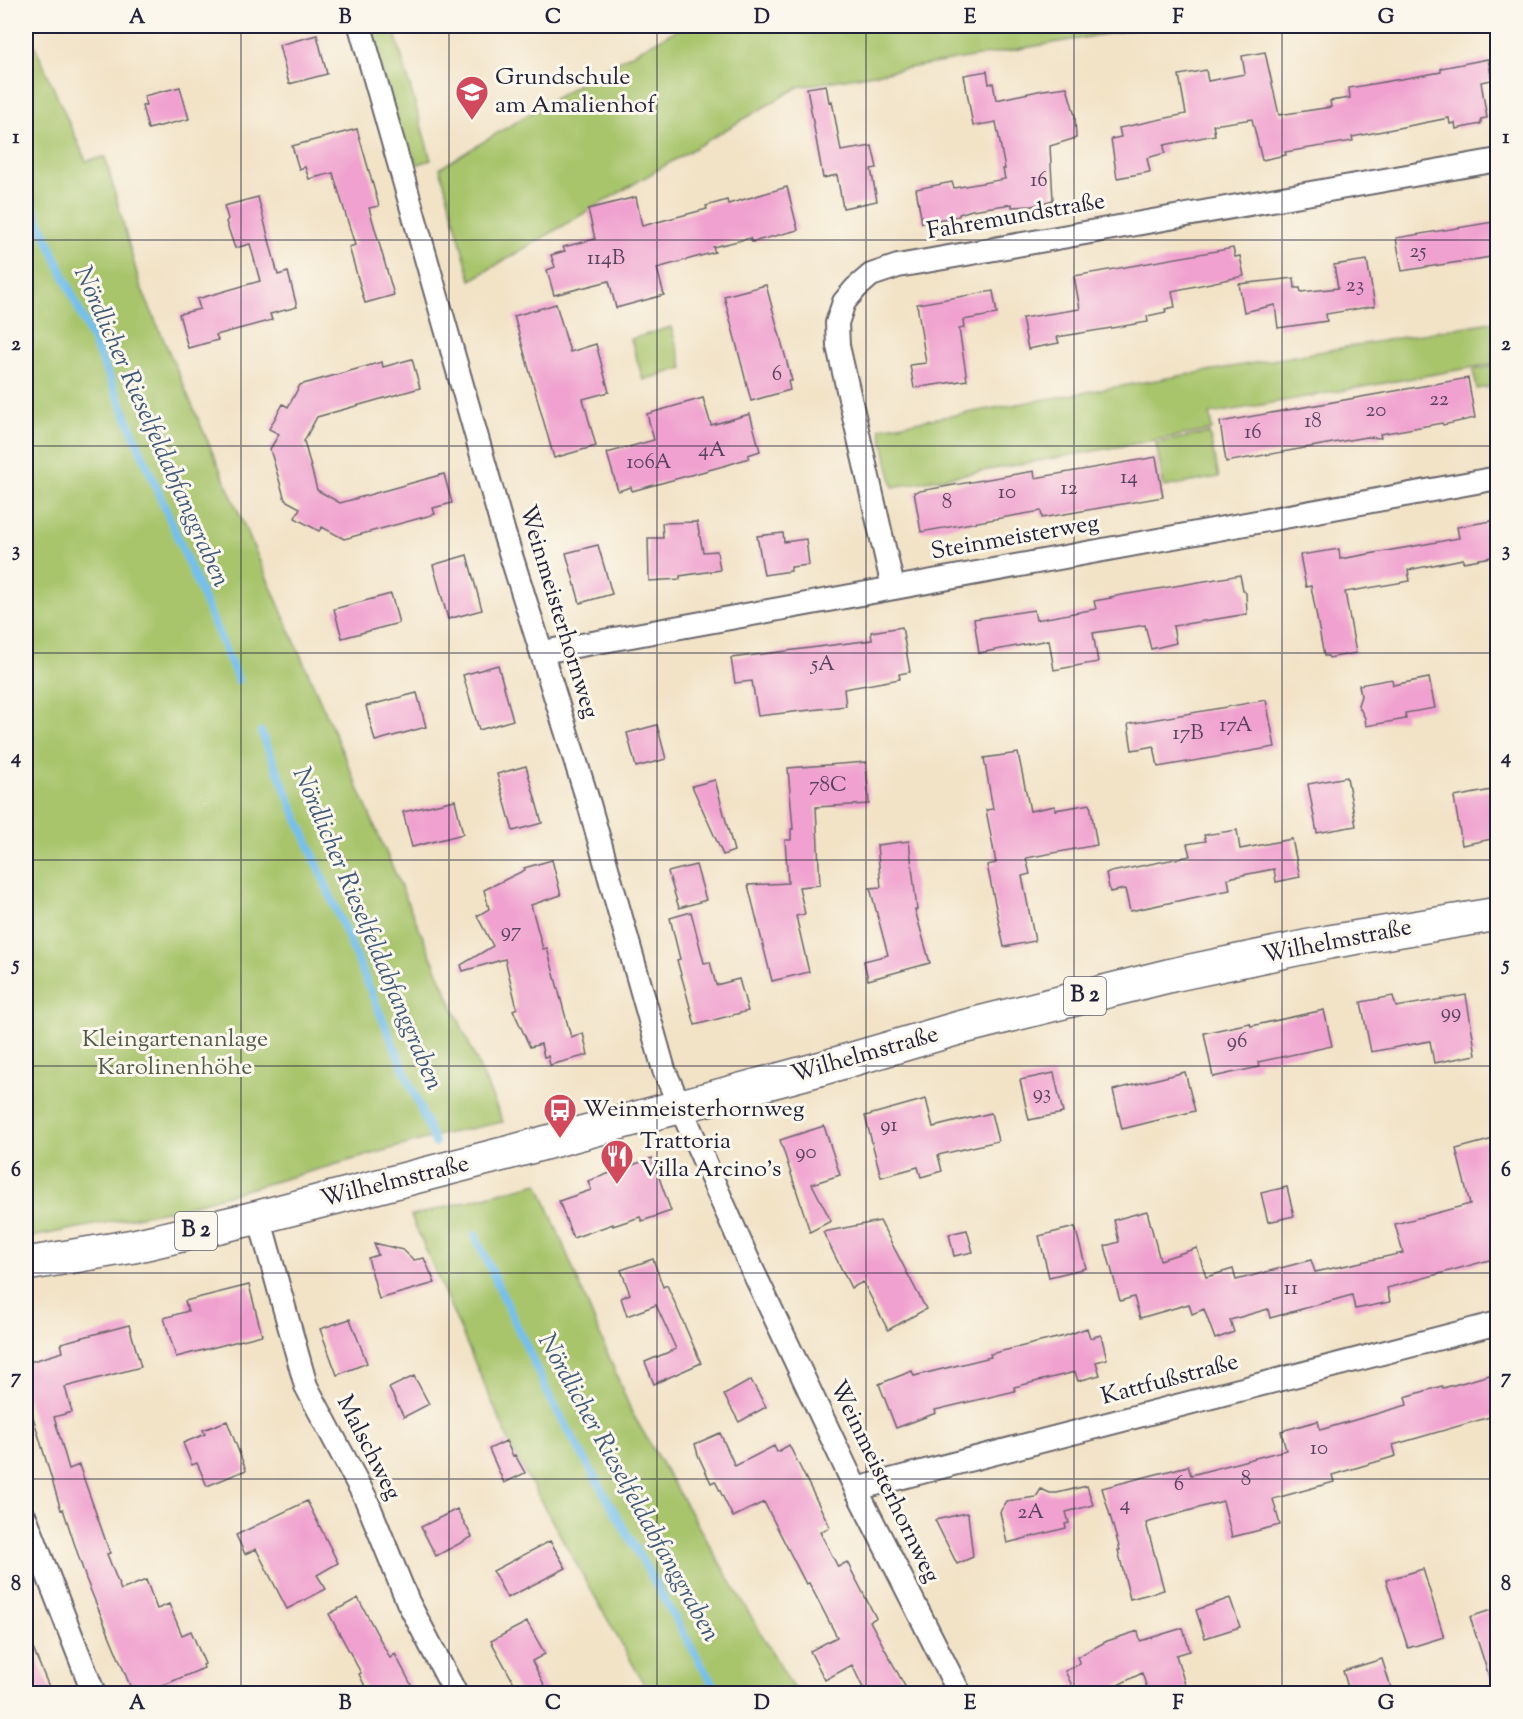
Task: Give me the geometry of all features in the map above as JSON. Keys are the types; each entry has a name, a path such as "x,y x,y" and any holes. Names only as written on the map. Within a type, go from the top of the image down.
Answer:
{"main road":[{"name":"Wilhelmstraße","path":"26,1264 134,1246 259,1216 679,1107 959,1028 1172,975 1329,942 1497,914"}],"street":[{"name":"Weinmeisterhornweg","path":"360,26 504,533 589,804 664,1070 747,1259 856,1489 960,1694"},
{"name":"Fahremundstraße","path":"893,587 838,346 837,323 844,302 871,275 898,266 1497,160"},
{"name":"Steinmeisterweg","path":"543,652 1497,478"},
{"name":"Malschweg","path":"259,1216 306,1386 366,1499 408,1602 456,1694"},
{"name":"Kattfußstraße","path":"856,1489 1497,1323"},
{"path":"26,1520 94,1694"}],"green space":[{"name":"Kleingartenanlage Karolinenhöhe","path":"26,26 86,161 105,157 140,285 503,1122 440,1135 177,1209 26,1238"},
{"path":"393,26 431,160 409,167 369,29"},
{"path":"684,26 1152,26 798,87 471,280 440,168 595,74"},
{"path":"1497,321 1497,363 1210,414 1212,430 893,487 880,428"},
{"path":"671,327 683,368 643,380 631,339"},
{"path":"1493,366 1497,386 1477,389 1473,370"},
{"path":"1209,433 1219,477 1164,487 1156,443"},
{"path":"538,1183 632,1413 796,1693 649,1693 515,1455 411,1216"}],"building":[{"path":"317,35 327,74 289,84 279,45"},
{"path":"1265,52 1279,115 1331,107 1330,101 1350,98 1349,88 1441,72 1441,68 1488,59 1492,80 1481,82 1487,118 1481,119 1481,124 1456,129 1455,123 1450,124 1449,118 1352,137 1353,141 1285,152 1286,155 1262,160 1252,119 1213,125 1215,135 1164,145 1165,153 1147,158 1150,172 1117,178 1111,139 1121,137 1119,128 1186,114 1179,75 1206,70 1208,81 1245,74 1242,56"},
{"path":"987,71 989,84 993,83 996,100 1067,87 1075,116 1076,138 1050,146 1053,200 1032,206 1012,207 1012,204 972,210 959,214 959,216 922,223 916,189 952,182 954,188 1005,179 996,122 973,126 964,75"},
{"path":"826,85 829,102 832,101 841,151 872,146 877,168 871,169 877,201 843,208 837,175 823,178 807,88"},
{"path":"180,87 189,119 148,129 142,106 146,105 144,96"},
{"path":"357,129 379,206 369,208 394,295 365,303 349,247 355,245 333,173 309,179 305,167 299,169 292,146"},
{"path":"787,187 798,230 752,242 750,238 713,247 715,252 657,268 664,295 616,308 609,281 554,295 547,270 555,267 551,255 565,251 563,247 595,239 588,209 636,197 642,226 707,209 706,206 727,200 728,204"},
{"path":"258,197 278,275 288,272 297,307 270,314 272,320 216,335 218,340 188,348 179,314 200,309 197,299 260,281 250,244 235,248 226,222 228,219 224,206"},
{"path":"1493,222 1497,256 1402,271 1396,238"},
{"path":"1233,248 1235,257 1240,256 1244,276 1172,291 1175,307 1165,309 1166,312 1147,316 1148,322 1057,337 1059,343 1028,349 1022,318 1080,309 1074,276"},
{"path":"1367,260 1375,306 1326,314 1327,321 1278,328 1275,305 1244,312 1239,284 1294,278 1295,288 1300,288 1301,292 1338,288 1334,265"},
{"path":"766,285 792,381 788,381 790,390 751,401 724,296"},
{"path":"993,291 997,314 963,320 964,328 959,329 967,380 914,388 910,365 926,363 917,304"},
{"path":"556,304 570,352 596,344 609,392 583,399 596,446 554,458 514,316"},
{"path":"412,359 420,388 317,417 304,441 317,490 340,503 444,474 452,503 433,508 435,514 344,539 322,527 319,531 295,518 300,508 285,500 270,449 279,434 269,429 283,404 288,407 300,385 382,362 383,367"},
{"path":"1468,378 1475,418 1380,434 1381,438 1366,437 1226,462 1220,422"},
{"path":"703,398 711,425 750,414 760,451 748,455 749,458 727,465 632,491 631,487 618,491 607,453 654,440 647,414"},
{"path":"1156,457 1163,497 1042,518 1041,511 921,532 914,492 1034,471 1035,478"},
{"path":"1497,520 1497,556 1463,562 1463,559 1408,570 1410,581 1345,592 1356,653 1329,658 1324,656 1311,586 1306,587 1300,555 1339,549 1340,559 1415,546 1459,538 1457,527"},
{"path":"697,522 703,552 717,551 720,570 680,576 680,579 649,581 648,538 663,538 662,523"},
{"path":"783,533 784,542 806,539 809,565 791,567 791,571 764,575 757,536"},
{"path":"598,545 612,594 580,603 566,553"},
{"path":"467,555 482,610 448,619 433,565"},
{"path":"1240,575 1243,590 1246,593 1247,614 1173,626 1176,643 1151,649 1145,625 1093,633 1098,662 1054,670 1049,640 979,653 974,619 1034,610 1036,620 1096,609 1094,601 1110,597"},
{"path":"391,594 399,623 342,638 334,609"},
{"path":"902,627 910,672 899,674 900,679 844,689 846,706 758,716 752,681 735,683 731,658 872,640 871,632"},
{"path":"498,665 513,720 479,730 463,675"},
{"path":"1429,678 1435,708 1405,713 1406,719 1366,726 1365,718 1358,705 1361,696 1359,685 1392,679 1393,685"},
{"path":"417,693 426,727 375,741 366,706"},
{"path":"1266,700 1275,747 1158,767 1154,746 1132,750 1128,724"},
{"path":"657,725 666,759 636,767 627,733"},
{"path":"1018,753 1030,811 1055,806 1055,810 1090,804 1097,845 1026,858 1030,874 1022,876 1035,941 1004,947 987,865 996,863 986,810 993,809 984,758"},
{"path":"866,762 869,804 816,807 820,885 799,887 805,914 796,916 809,972 772,981 748,885 788,883 785,840 791,840 791,829 793,829 788,768"},
{"path":"526,766 542,823 513,831 497,774"},
{"path":"1347,777 1356,826 1317,833 1308,784"},
{"path":"715,780 734,851 723,855 692,786"},
{"path":"1497,789 1497,838 1462,845 1454,797"},
{"path":"455,800 463,834 412,847 403,812"},
{"path":"1237,830 1240,849 1292,839 1300,877 1276,882 1274,869 1233,877 1228,879 1230,890 1130,911 1125,889 1110,892 1106,873 1190,856 1187,844 1206,841 1204,835"},
{"path":"909,841 917,910 915,910 930,963 868,980 864,961 888,955 870,888 881,887 877,845"},
{"path":"552,860 561,895 531,905 543,949 547,948 571,1037 583,1033 588,1055 550,1065 548,1056 544,1057 541,1044 530,1047 513,1010 517,1008 505,959 463,971 461,965 493,946 477,916 489,909 484,890 525,870 524,868"},
{"path":"696,865 706,900 679,908 668,872"},
{"path":"691,912 704,963 710,962 716,985 739,979 748,1011 695,1025 677,960 680,959 670,918"},
{"path":"1466,995 1476,1055 1434,1063 1430,1041 1371,1052 1361,1002 1393,996 1396,1007"},
{"path":"1324,1010 1332,1046 1258,1062 1259,1067 1213,1077 1204,1033 1250,1023 1251,1026"},
{"path":"1185,1072 1195,1111 1122,1129 1113,1090"},
{"path":"1054,1073 1063,1113 1029,1120 1020,1080"},
{"path":"926,1099 933,1127 991,1113 998,1141 938,1155 942,1171 921,1177 918,1167 881,1177 865,1116"},
{"path":"824,1126 840,1175 812,1184 831,1221 810,1232 780,1140"},
{"path":"1497,1138 1497,1258 1387,1288 1390,1302 1355,1309 1352,1295 1270,1318 1268,1309 1230,1320 1234,1332 1215,1339 1204,1309 1192,1314 1189,1304 1140,1318 1134,1297 1120,1301 1105,1246 1119,1242 1114,1220 1147,1211 1160,1260 1197,1248 1206,1277 1233,1269 1236,1280 1311,1260 1315,1272 1403,1253 1395,1224 1470,1204 1456,1149"},
{"path":"652,1158 671,1211 642,1221 640,1217 613,1226 613,1224 573,1238 559,1201 591,1190 588,1181"},
{"path":"1287,1187 1294,1216 1268,1222 1261,1193"},
{"path":"880,1221 926,1309 888,1330 863,1282 851,1288 823,1232"},
{"path":"1075,1227 1086,1268 1049,1277 1039,1236"},
{"path":"967,1230 973,1252 954,1256 949,1234"},
{"path":"374,1243 403,1250 414,1260 424,1258 435,1283 379,1299 368,1258 378,1255"},
{"path":"653,1259 663,1287 667,1285 701,1363 654,1384 645,1362 676,1349 656,1305 627,1316 621,1298 630,1294 621,1270"},
{"path":"249,1285 262,1335 176,1357 164,1318 188,1311 185,1301"},
{"path":"350,1319 367,1363 337,1375 320,1329"},
{"path":"129,1325 141,1367 65,1387 72,1412 54,1417 69,1469 79,1465 110,1553 107,1554 121,1590 146,1580 157,1609 169,1604 182,1635 191,1631 205,1664 204,1668 147,1692 145,1688 133,1693 86,1579 63,1509 61,1510 26,1394 26,1363 63,1352 61,1343"},
{"path":"1087,1328 1090,1338 1101,1335 1107,1359 1096,1362 1100,1375 1078,1381 1075,1372 1014,1387 1015,1391 935,1410 936,1413 896,1428 879,1384 912,1371 914,1376 991,1357 990,1354 1065,1336"},
{"path":"1497,1373 1497,1415 1393,1445 1396,1456 1332,1475 1334,1482 1273,1499 1280,1525 1232,1537 1223,1501 1146,1523 1164,1590 1130,1599 1118,1550 1120,1550 1102,1488 1188,1466 1191,1475 1286,1450 1281,1431 1318,1421 1320,1430 1407,1405 1405,1397"},
{"path":"414,1376 429,1404 404,1417 389,1388"},
{"path":"751,1380 766,1407 739,1422 724,1395"},
{"path":"227,1421 246,1470 207,1486 197,1463 192,1465 183,1443 205,1434 203,1430"},
{"path":"720,1433 735,1466 774,1446 777,1452 789,1445 830,1527 820,1532 838,1567 847,1562 876,1618 870,1621 909,1694 866,1694 852,1665 825,1680 810,1651 837,1637 809,1583 806,1584 764,1502 733,1517 715,1481 711,1483 698,1455 695,1444"},
{"path":"506,1441 525,1473 504,1483 489,1449"},
{"path":"1087,1486 1093,1505 1066,1512 1069,1523 1065,1524 1066,1528 1007,1543 1000,1512 1007,1501 1036,1497 1041,1489 1057,1493"},
{"path":"307,1501 338,1563 317,1575 326,1589 287,1609 256,1549 245,1554 236,1535"},
{"path":"457,1509 472,1537 436,1556 421,1527"},
{"path":"968,1514 973,1557 957,1564 935,1520"},
{"path":"550,1541 566,1568 507,1598 493,1571"},
{"path":"1423,1569 1444,1637 1408,1648 1386,1580"},
{"path":"358,1598 390,1658 395,1654 416,1694 369,1694 359,1674 361,1673 329,1614"},
{"path":"1230,1598 1240,1627 1205,1638 1196,1610"},
{"path":"1497,1608 1497,1688 1493,1689 1470,1617"},
{"path":"527,1622 545,1654 532,1661 549,1694 520,1694 491,1641"},
{"path":"1183,1628 1190,1651 1176,1655 1188,1694 1149,1694 1142,1673 1100,1694 1076,1694 1065,1671 1080,1664 1077,1657 1107,1641 1138,1631 1140,1641"},
{"path":"26,1632 52,1694 26,1694"},
{"path":"1382,1659 1393,1694 1350,1694 1343,1671"}],"waterway":[{"name":"Nördlicher Rieselfeldabfanggraben","path":"26,191 121,404 238,680"},
{"name":"Nördlicher Rieselfeldabfanggraben","path":"261,732 435,1143"},
{"name":"Nördlicher Rieselfeldabfanggraben","path":"475,1235 550,1398 718,1694"}],"place":[{"name":"Grundschule am Amalienhof","path":"472,121"},
{"name":"Weinmeisterhornweg","path":"560,1139"},
{"name":"Trattoria Villa Arcino's","path":"617,1185"}]}
